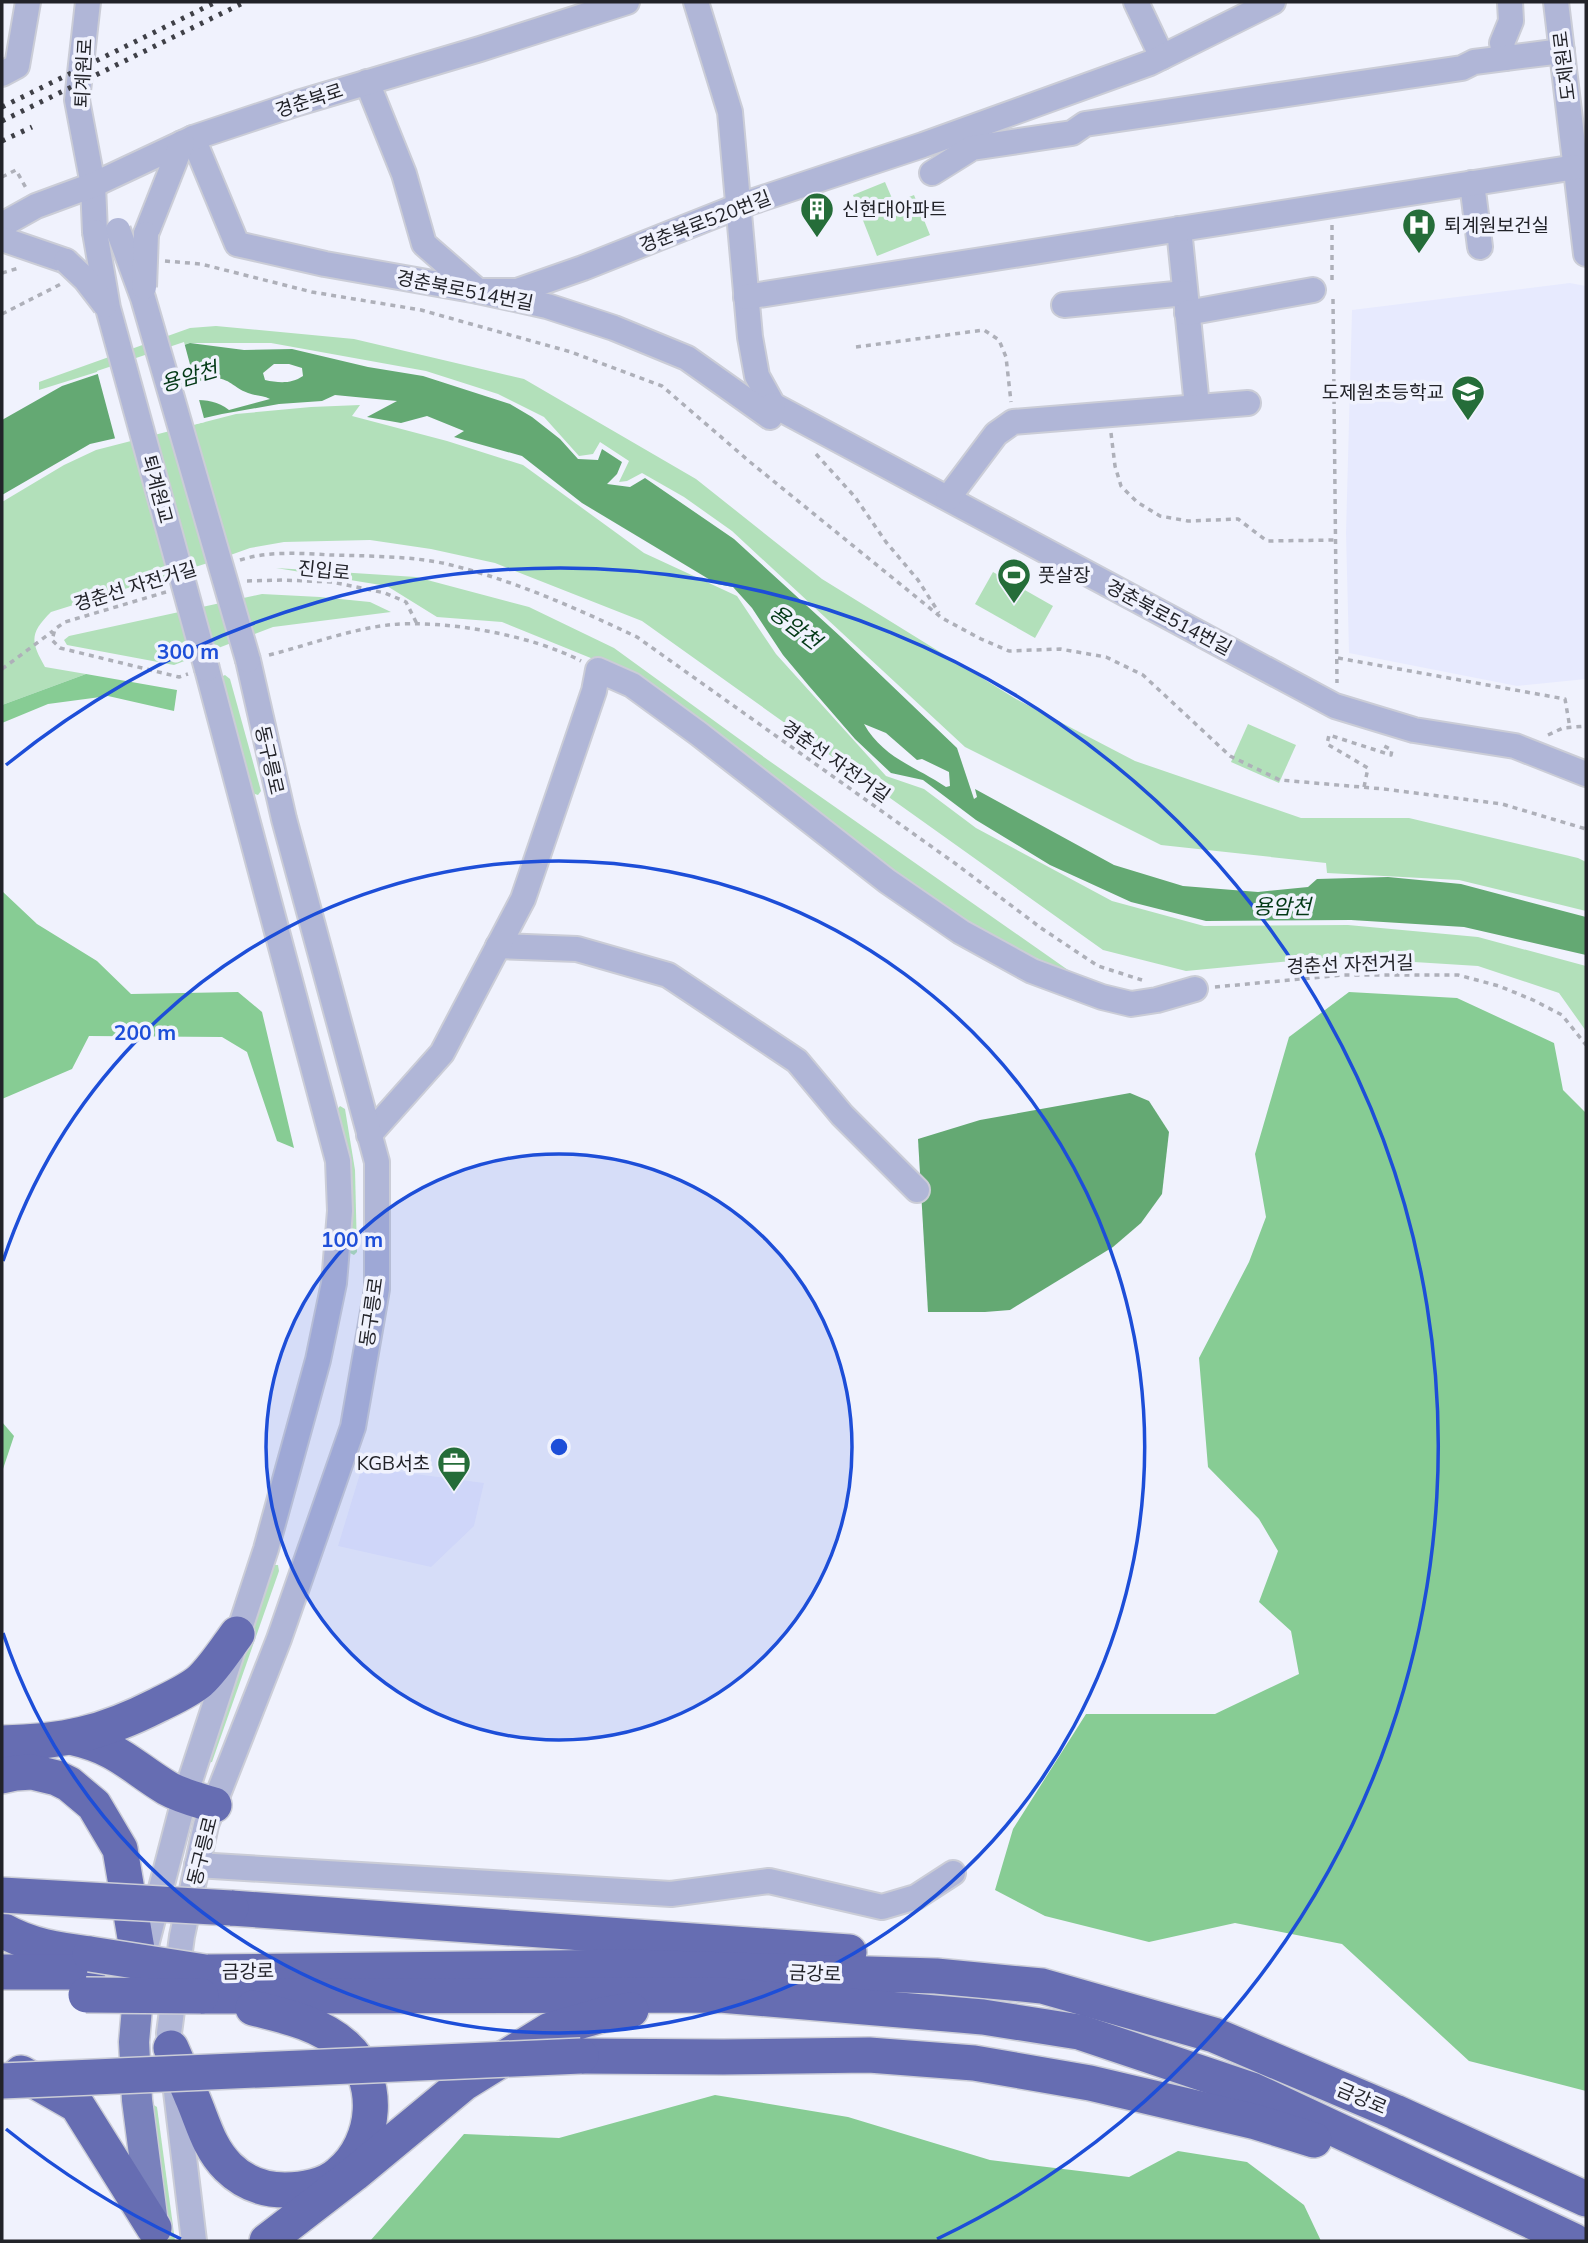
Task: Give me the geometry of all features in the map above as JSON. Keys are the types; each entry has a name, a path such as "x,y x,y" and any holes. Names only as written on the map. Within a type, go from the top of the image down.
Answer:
{"highway":[{"path":"2,1760 58,1740 129,1720 173,1698 200,1680 237,1634"},
{"path":"2,1743 58,1740 98,1743 125,1758 168,1789 199,1801"},
{"path":"2,1776 32,1772 57,1778 69,1784 94,1805 120,1849 140,1967"},
{"path":"2,1895 749,1943 885,1955 1042,1986"},
{"path":"2,1930 18,1939 45,1948 88,1974"},
{"name":"금강로","path":"203,1984 632,1967 936,1976 1042,1986 1214,2035 1395,2112 1586,2199"},
{"name":"금강로","path":"2,1972 88,1974 203,1984 720,1995 983,2017 1079,2032 1252,2090 1574,2241"},
{"name":"금강로","path":"2,1995 88,1974"},
{"path":"171,2048 214,2152 248,2183 269,2189 306,2188 339,2175 360,2151 372,2101 363,2067 346,2047 314,2026 203,1984"},
{"path":"267,2241 354,2174 464,2083 550,2030 602,2015 720,1995"},
{"path":"2,2081 581,2056 869,2055 974,2063 1090,2083 1256,2122 1446,2182"},
{"path":"2,2066 44,2085 77,2105 154,2235"}],"main road":[{"name":"동구릉로","path":"140,1967 134,2042 137,2100 154,2235"}],"street":[{"path":"2,74 17,66 28,2"},
{"name":"퇴계원로","path":"88,2 77,100 93,185 106,231 143,298"},
{"name":"경춘북로","path":"2,225 36,205 93,185 188,141 367,82 627,2"},
{"path":"696,2 730,112 750,337 757,376 773,405"},
{"path":"1136,2 1161,57"},
{"name":"경춘북로520번길","path":"478,291 517,291 583,268 738,206 923,145 1161,57 1273,2"},
{"path":"1505,58 1503,43 1511,21 1510,2"},
{"name":"도제원로","path":"1556,2 1586,254"},
{"path":"932,173 972,148 1072,133 1085,124 1437,63 1462,68 1474,62 1562,51"},
{"path":"367,82 404,174 424,244 478,291"},
{"path":"143,298 146,234 188,141"},
{"name":"경춘북로514번길","path":"188,141 237,244 325,264 547,306 614,328 687,358 770,417 773,405 1335,706 1414,730 1515,746 1586,774"},
{"path":"747,297 1576,167"},
{"path":"1472,183 1480,247"},
{"path":"1179,229 1197,406"},
{"name":"퇴계원로","path":"106,231 108,308"},
{"path":"2,239 85,279 108,308"},
{"path":"1064,304 1186,303 1314,290"},
{"name":"동구릉로","path":"140,1967 199,1801 279,1639 352,1427 377,1289 377,1162 284,819 248,660 143,298"},
{"name":"퇴계원교","path":"108,308 207,669"},
{"path":"948,498 996,434 1013,422 1248,403"},
{"name":"동구릉로","path":"194,2241 169,2034 181,1937 206,1825 199,1801 237,1634 267,1549 318,1360 334,1283 340,1211 338,1161 207,669"},
{"path":"369,1135 442,1053 523,899 594,691 598,670 632,685 643,693 908,896 961,932 1020,965 1102,997 1131,1004 1195,989"},
{"path":"498,946 577,949 668,975 797,1061 842,1115 917,1190"},
{"path":"197,1865 671,1894 769,1881 882,1907 916,1897 953,1873"}],"path":[{"path":"1326,682 1337,688 1331,205"},
{"path":"155,260 201,264 312,292 421,310 571,352 662,386 750,462 942,618 981,639 1009,651 1060,649 1106,657 1143,675 1230,756 1280,779 1502,804 1586,829"},
{"path":"2,314 69,270"},
{"path":"856,347 984,330 999,340 1006,357 1013,422"},
{"path":"1110,414 1115,466 1121,486 1137,502 1160,516 1188,521 1238,519 1267,541 1336,540"},
{"path":"815,452 855,497 918,580 942,618"},
{"name":"경춘선 자전거길","path":"232,565 242,559 287,553 378,557 445,564 516,585 596,618 637,637 1098,966 1144,981"},
{"name":"진입로","path":"237,580 331,582 385,593 406,603 417,624"},
{"name":"경춘선 자전거길","path":"2,669 65,622 172,590"},
{"path":"248,660 346,633 389,625 417,624 483,629 566,653 598,670"},
{"name":"경춘선 자전거길","path":"55,629 51,640 60,648 180,677 207,669"},
{"path":"1338,658 1565,699 1570,728"},
{"path":"1364,787 1368,768 1327,744 1329,735 1391,755 1392,750 1381,744"},
{"name":"경춘선 자전거길","path":"1195,989 1343,975 1458,975 1499,986 1562,1015 1586,1045"}],"shaded area":[{"path":"885,182 894,203 914,195 930,235 877,256 853,195"},
{"name":"도제원초등학교","path":"1570,283 1586,286 1586,679 1517,686 1349,653 1346,533 1352,310"},
{"path":"216,326 354,339 524,379 696,479 822,579 1016,699 1135,761 1301,818 1409,818 1578,858 1586,862 1586,911 1459,880 1327,873 1326,863 1161,845 965,747 732,531 684,497 642,473 619,482 629,461 600,442 593,454 579,456 544,417 498,394 426,371 271,343 190,343 39,390 39,382 190,328"},
{"path":"360,405 352,416 447,441 523,465 644,553 737,596 776,654 886,776 924,789 976,828 1112,901 1204,926 1348,925 1478,937 1586,966 1586,1031 1559,993 1478,966 1334,957 1186,971 1103,950 642,621 495,563 431,549 370,540 284,542 250,548 51,612 39,626 34,638 45,667 86,674 2,705 2,502 64,465 96,450 236,414"},
{"path":"276,568 416,577 529,607 614,648 768,760 1078,977 968,927 608,665 502,622 437,617 387,586"},
{"name":"풋살장","path":"993,572 1053,606 1035,638 975,604"},
{"path":"262,594 370,602 391,612 273,627 174,665 67,645 64,640 69,636"},
{"path":"86,674 177,690 174,711 108,696 48,704 2,723 2,705"},
{"path":"225,675 230,679 261,791 258,795 252,793 221,677"},
{"path":"1248,724 1296,745 1279,783 1231,762"},
{"path":"2,891 37,924 97,961 131,994 238,992 262,1012 294,1148 277,1141 247,1052 222,1037 89,1036 72,1069 2,1099"},
{"path":"1349,992 1457,998 1554,1043 1563,1090 1586,1113 1586,2091 1469,2061 1342,1944 1235,1923 1149,1942 1045,1916 995,1890 1013,1829 1086,1714 1215,1714 1299,1674 1291,1631 1259,1602 1278,1551 1259,1519 1208,1467 1199,1358 1249,1262 1266,1217 1255,1154 1289,1037"},
{"path":"340,1106 345,1109 355,1170 357,1252 354,1255 348,1252 336,1111"},
{"path":"2,1422 14,1436 2,1472"},
{"path":"362,1467 484,1483 474,1526 431,1567 338,1546"},
{"path":"273,1565 278,1565 279,1571 212,1762 206,1763"},
{"path":"715,2095 848,2117 990,2160 1129,2177 1178,2151 1247,2162 1304,2205 1321,2241 370,2241 464,2134 559,2138"},
{"path":"152,2104 157,2107 175,2241 166,2241 148,2110"}],"water":[{"name":"용암천","path":"190,343 244,350 292,349 368,367 423,376 510,404 560,439 578,459 598,460 602,449 622,462 617,474 607,484 630,487 645,478 734,539 957,748 974,799 977,797 975,789 1114,865 1183,886 1258,892 1308,887 1317,879 1388,877 1461,884 1586,917 1586,955 1464,927 1351,920 1206,921 1131,902 1050,865 976,820 923,780 891,773 855,739 809,686 783,655 752,608 733,587 717,584 582,503 522,456 454,437 464,431 427,416 401,423 367,417 397,401 335,395 322,401 279,404 222,414 90,444 2,495 2,420 62,386","holes":["274,364 289,364 302,368 303,376 285,382 265,380 263,373","211,377 218,378 248,393 270,399 229,410 212,402 193,400 192,384","864,724 886,733 917,760 922,759 949,772 950,786 946,787 900,760 872,736"]},
{"path":"1130,1093 1149,1101 1169,1132 1162,1194 1141,1223 1113,1247 1010,1310 928,1312 918,1139 980,1120"}],"pier":[{"path":"184,342 196,387 193,392 198,396 205,422 116,442 97,371"}],"railway":[{"path":"2,107 216,2"},
{"path":"2,121 245,2"},
{"path":"2,141 32,127"}],"place":[{"name":"신현대아파트","path":"817,239"},
{"name":"퇴계원보건실","path":"1419,255"},
{"name":"도제원초등학교","path":"1468,422"},
{"name":"풋살장","path":"1014,605"},
{"name":"KGB서초","path":"454,1493"}]}
